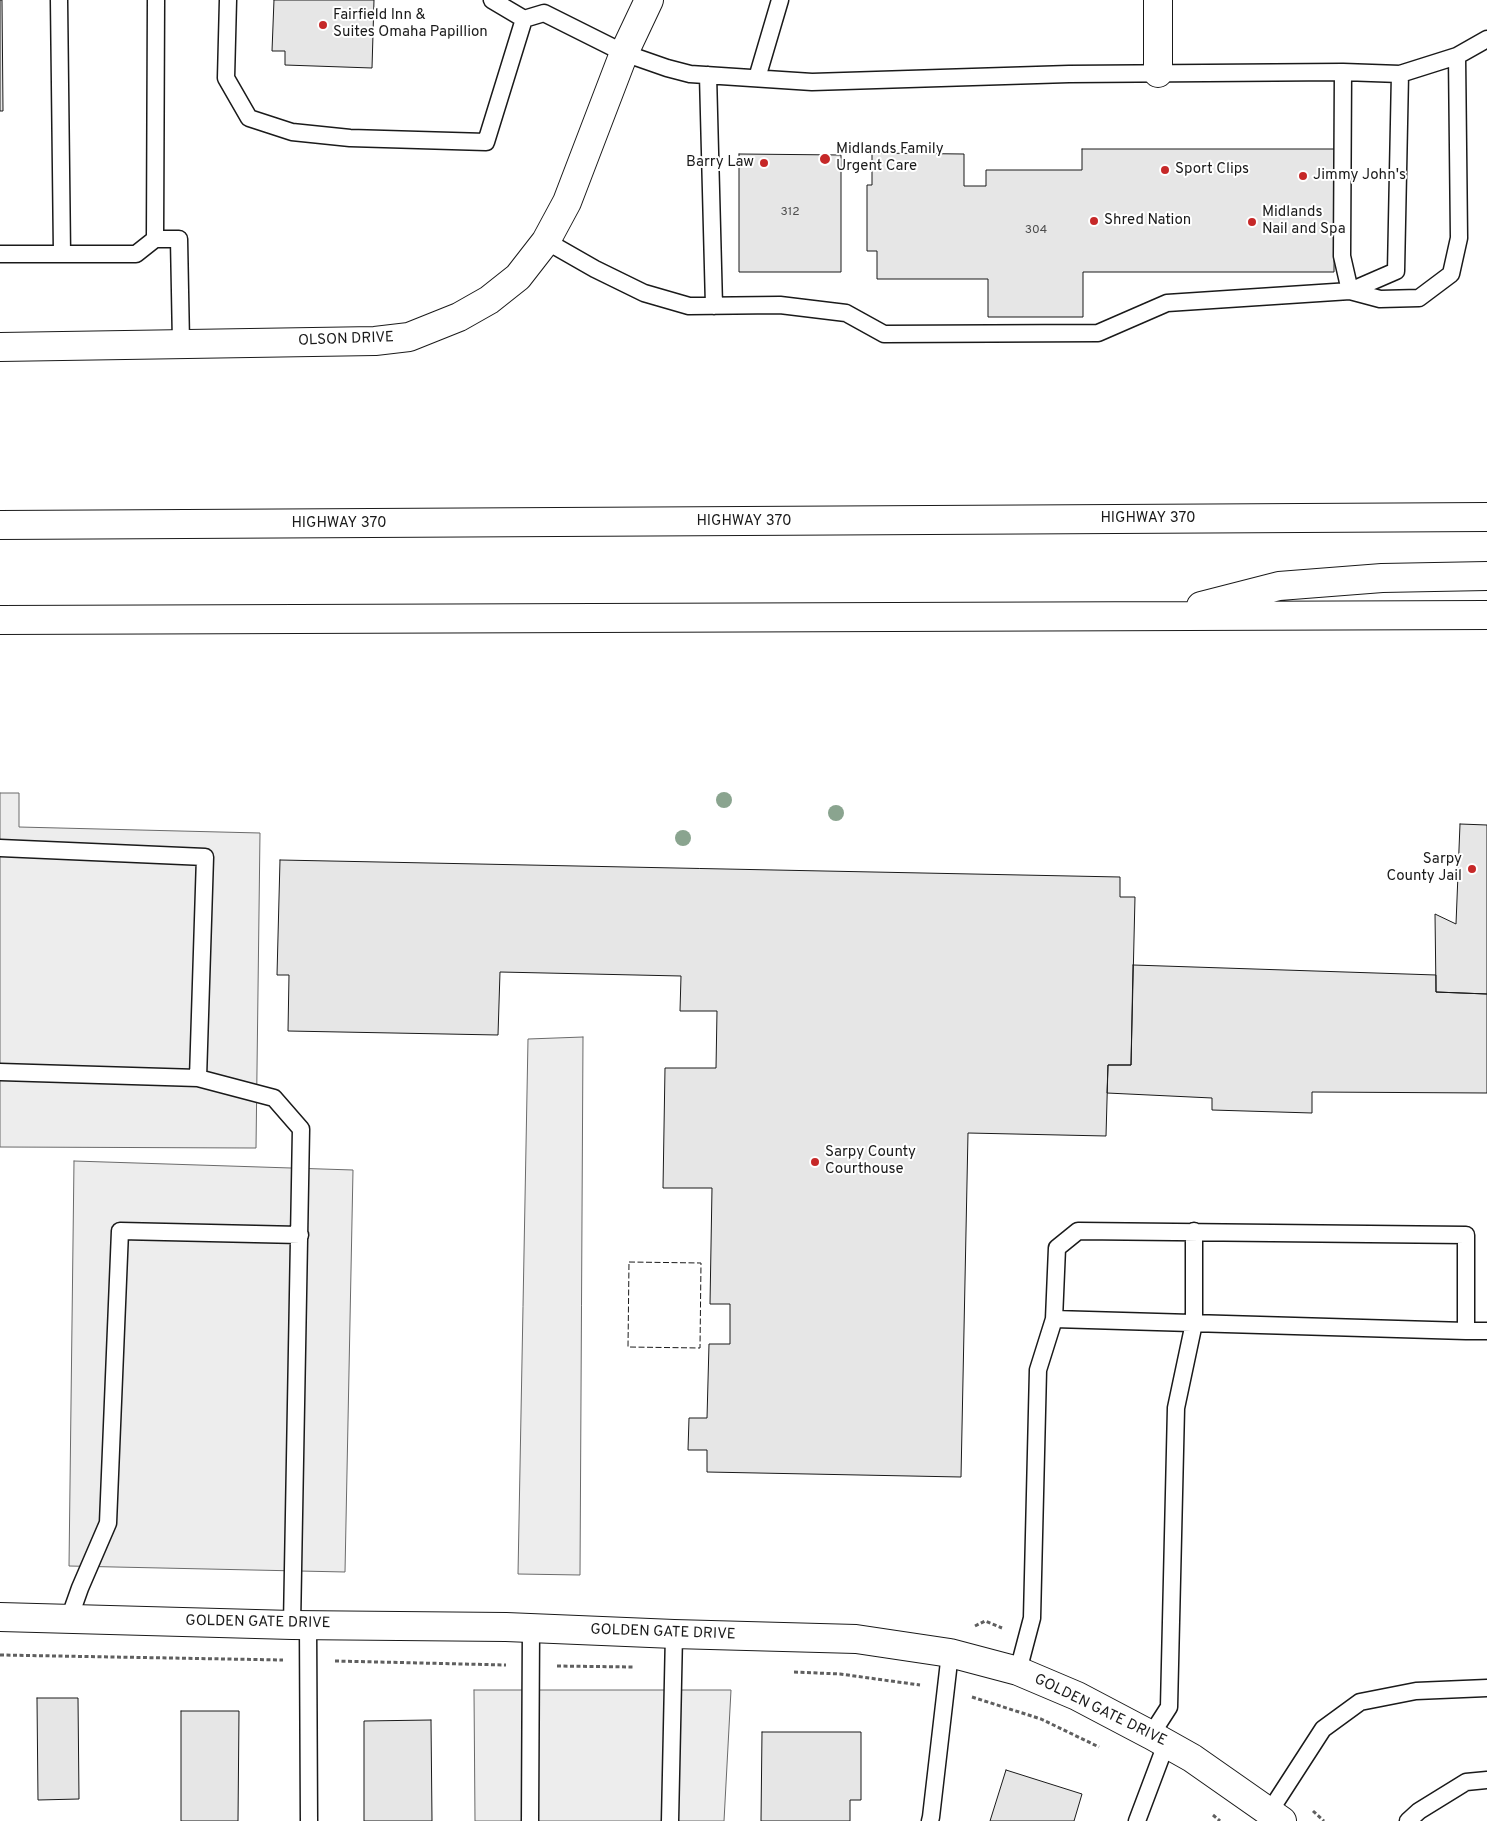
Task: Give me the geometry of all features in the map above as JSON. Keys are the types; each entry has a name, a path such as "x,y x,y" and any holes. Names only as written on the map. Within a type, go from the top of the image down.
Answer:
{"main road":[{"name":"OLSON DRIVE","path":"0,347 375,341 409,337 460,318 489,300 518,277 546,241 567,202 624,52 648,0"},
{"path":"1158,0 1158,73"},
{"name":"HIGHWAY 370","path":"0,525 1487,517"},
{"path":"1161,616 1279,586 1382,578 1487,576"},
{"path":"0,620 1487,615"},
{"name":"GOLDEN GATE DRIVE","path":"0,1617 531,1628 856,1639 950,1653 1018,1671 1077,1696 1192,1758 1276,1816"}],"lane":[{"path":"59,0 62,253"},
{"path":"155,239 156,0"},
{"path":"228,0 226,78 249,118 292,132 350,138 486,142 524,19 545,6 624,52 667,68 690,74 812,82 1069,74 1344,72 1400,74 1457,56 1487,39"},
{"path":"492,0 524,19"},
{"path":"757,78 780,0"},
{"path":"546,241 595,269 644,293 688,306 780,305 846,313 884,334 1098,333 1167,303 1350,291 1380,299 1419,298 1451,274 1459,238 1457,56"},
{"path":"1344,72 1342,256 1350,291"},
{"path":"1350,291 1396,271 1400,74"},
{"path":"708,75 714,306"},
{"path":"0,254 136,254 155,239 179,239 181,343"},
{"path":"0,848 205,857 198,1078"},
{"path":"0,1072 198,1078 274,1098 301,1129 300,1624 308,1660 309,1821"},
{"path":"69,1619 108,1523 120,1231 300,1235"},
{"path":"1018,1671 1032,1618 1038,1370 1054,1319 1057,1248 1078,1231 1466,1235 1466,1332"},
{"path":"1137,1821 1169,1707 1176,1408 1194,1323 1194,1231"},
{"path":"1054,1319 1487,1332"},
{"path":"530,1821 531,1628"},
{"path":"670,1821 674,1634"},
{"path":"930,1821 950,1653"},
{"path":"1276,1816 1323,1730 1360,1702 1416,1691 1487,1688"},
{"path":"1408,1821 1466,1782 1487,1780"}],"path":[{"path":"0,1655 674,1668"},
{"path":"791,1672 840,1674 946,1689 1041,1720 1103,1748"},
{"path":"1209,1812 1220,1821"}],"shaded area":[{"path":"0,793 19,793 19,827 260,833 256,1148 0,1147"},
{"path":"583,1037 580,1575 518,1574 528,1039"},
{"path":"74,1161 353,1170 345,1572 69,1566"},
{"path":"474,1690 731,1690 724,1821 475,1821"}],"building":[{"path":"0,0 2,0 3,111 0,111"},
{"name":"Fairfield Inn & Suites Omaha Papillion","path":"274,0 374,0 372,68 285,65 285,51 272,51"},
{"path":"1082,149 1335,149 1334,272 1083,272 1083,317 988,317 988,279 877,279 877,251 867,251 867,185 872,185 872,153 964,154 964,186 986,186 986,170 1082,170"},
{"path":"739,154 841,155 841,272 739,272"},
{"name":"Sarpy County Jail","path":"1460,824 1487,825 1487,994 1436,992 1435,914 1456,924"},
{"name":"Sarpy County Courthouse","path":"280,860 1120,877 1120,897 1135,897 1131,1065 1108,1065 1106,1136 968,1133 961,1477 707,1472 707,1450 688,1450 689,1418 707,1418 709,1344 730,1344 730,1304 710,1304 712,1188 663,1188 665,1068 716,1068 717,1011 680,1011 681,976 500,972 498,1035 288,1031 289,975 277,975"},
{"path":"1133,965 1436,975 1436,992 1487,994 1487,1093 1312,1092 1312,1113 1212,1110 1212,1098 1107,1093 1108,1065 1131,1065"},
{"path":"37,1698 78,1698 79,1799 38,1800"},
{"path":"181,1711 239,1711 238,1821 181,1821"},
{"path":"431,1720 432,1821 364,1821 364,1721"},
{"path":"762,1732 861,1732 861,1800 850,1800 850,1821 761,1821"},
{"path":"1006,1770 1082,1794 1074,1821 990,1821"}],"fence":[{"path":"629,1262 701,1263 700,1348 628,1347 629,1262"}],"place":[{"name":"Fairfield Inn & Suites Omaha Papillion","path":"323,25"},
{"name":"Midlands Family Urgent Care","path":"825,159"},
{"name":"Barry Law","path":"764,163"},
{"name":"Sport Clips","path":"1165,170"},
{"name":"Jimmy John's","path":"1303,176"},
{"name":"Shred Nation","path":"1094,221"},
{"name":"Midlands Nail and Spa","path":"1252,222"},
{"name":"Sarpy County Jail","path":"1472,869"},
{"name":"Sarpy County Courthouse","path":"815,1162"}]}
